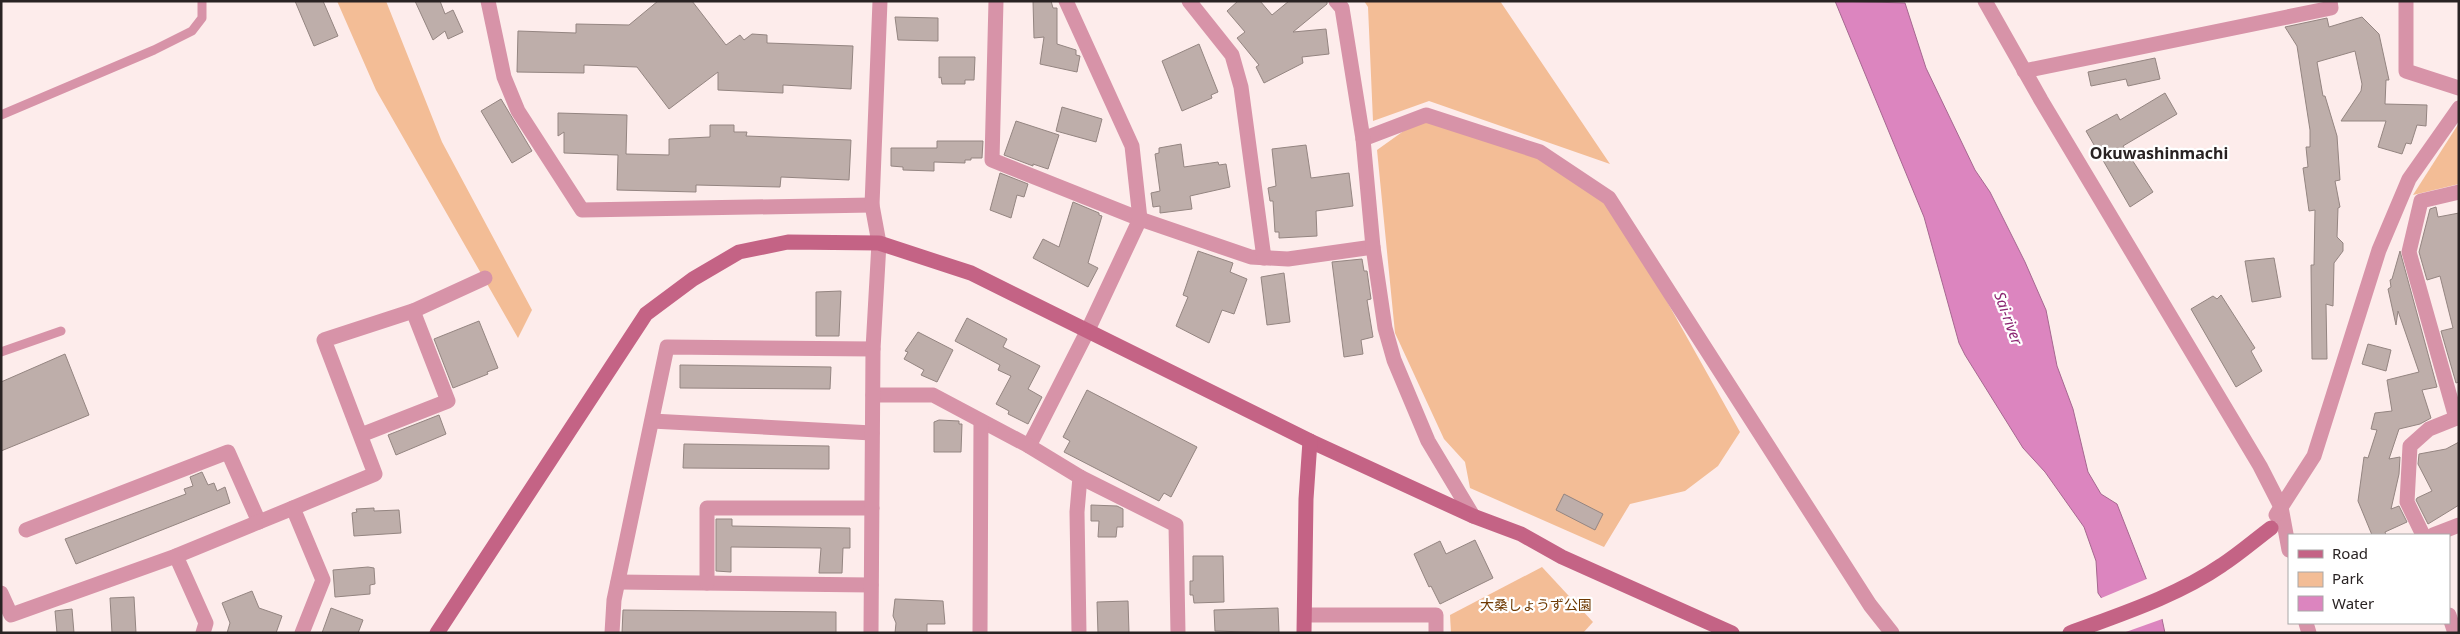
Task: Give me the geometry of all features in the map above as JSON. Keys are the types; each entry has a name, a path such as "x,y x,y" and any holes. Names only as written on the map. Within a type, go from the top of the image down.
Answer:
{"street":[{"path":"488,1 504,77 518,111 582,210 872,205"},
{"path":"871,633 873,349 880,243 872,205 880,1"},
{"path":"996,1 992,160 1140,219 1251,257 1288,259 1373,246"},
{"path":"1029,446 1087,332 1140,219 1132,146 1066,1"},
{"path":"1189,1 1232,56 1241,87 1264,258"},
{"path":"1336,1 1342,8 1363,139 1373,246 1385,328 1394,360 1428,441 1473,516"},
{"path":"1985,1 2024,71 2260,466 2281,507 2288,545"},
{"path":"2024,71 2331,8 2330,1"},
{"path":"2406,1 2406,71 2459,88"},
{"path":"2070,633 2162,596 2197,579 2221,566 2271,528 2281,507 2314,456 2379,250 2408,179 2459,108"},
{"path":"1363,139 1426,116 1540,152 1609,198 1865,597 1892,633"},
{"path":"2423,534 2408,502 2410,446 2429,429 2457,417 2409,252 2421,201 2459,192"},
{"path":"437,633 646,314 694,279 739,252 788,242 880,243 971,273 1310,441 1473,516 1521,534 1562,557 1732,633"},
{"path":"1,593 11,615 176,556 375,474 324,340 413,311 485,278"},
{"path":"360,435 448,401 413,311"},
{"path":"612,633 614,600 667,347 873,349"},
{"path":"873,395 933,395 1029,446 1080,477 1176,524 1178,633"},
{"path":"652,420 872,433"},
{"path":"980,633 981,421"},
{"path":"1304,633 1306,499 1310,441"},
{"path":"26,530 228,452 259,522"},
{"path":"1079,633 1077,512 1080,477"},
{"path":"293,508 323,580 302,633"},
{"path":"707,583 707,508 872,508"},
{"path":"2436,534 2459,525"},
{"path":"176,556 206,624 203,633"},
{"path":"618,582 871,585"},
{"path":"1305,615 1436,615 1436,633"},
{"path":"2450,616 2456,631"}],"lane":[{"path":"1,114 154,50 192,31 202,18 202,1"},
{"path":"1,352 61,331"}],"green space":[{"path":"337,1 386,1 442,142 532,310 518,338 376,90"},
{"path":"1364,1 1500,1 1610,164 1429,101 1373,121 1368,7"},
{"path":"1426,115 1540,152 1609,198 1740,432 1718,466 1685,491 1630,504 1604,547 1470,488 1465,462 1444,439 1395,333 1377,150"},
{"path":"2459,123 2459,184 2413,195"},
{"name":"大桑しょうず公園","path":"1542,567 1593,622 1583,633 1451,633 1450,615"}],"water":[{"name":"Sai-river","path":"1835,1 1905,3 1926,68 1975,170 1990,192 2025,262 2046,310 2057,366 2073,409 2088,472 2101,494 2117,504 2162,619 2165,633 2126,633 2098,593 2096,561 2084,527 2045,472 2023,448 1965,355 1959,343 1924,217"}],"pier":[{"path":"2149,578 2165,618 2123,633 2099,599"}],"building":[{"path":"295,1 323,1 338,36 314,46"},
{"path":"415,1 440,1 445,14 453,10 463,32 448,39 445,31 433,40"},
{"path":"658,1 692,1 726,45 740,35 744,40 752,34 767,35 767,43 853,46 851,89 783,85 783,93 718,90 718,72 669,109 637,67 584,65 584,73 517,72 518,31 576,33 576,24 629,25"},
{"path":"1033,1 1051,1 1053,8 1057,8 1057,44 1076,50 1076,55 1080,56 1077,72 1040,64 1044,37 1034,38"},
{"path":"1238,1 1260,1 1272,15 1289,1 1327,1 1327,4 1293,32 1326,29 1329,54 1302,57 1303,63 1264,83 1256,67 1259,65 1237,38 1245,32 1227,11"},
{"path":"895,17 938,18 938,41 898,40"},
{"path":"2362,17 2379,34 2389,80 2386,80 2385,104 2427,105 2426,126 2417,125 2411,144 2406,143 2402,154 2378,147 2386,121 2341,121 2361,91 2362,84 2355,51 2317,62 2323,96 2325,96 2337,136 2340,180 2335,181 2340,207 2338,208 2337,237 2343,243 2343,251 2334,263 2333,306 2326,304 2327,359 2312,359 2311,265 2314,265 2315,210 2309,211 2303,168 2308,167 2306,147 2310,147 2310,130 2297,46 2285,27 2327,18 2329,27"},
{"path":"1199,44 1218,92 1211,95 1212,98 1182,111 1162,61"},
{"path":"939,57 975,57 974,80 965,80 965,84 942,84 941,77 939,78"},
{"path":"2155,58 2160,79 2128,86 2126,79 2091,86 2088,72"},
{"path":"2165,93 2177,114 2123,146 2153,192 2130,207 2086,131 2117,114 2120,120"},
{"path":"501,99 532,151 512,163 481,111"},
{"path":"1062,107 1102,119 1096,142 1056,131"},
{"path":"558,113 627,115 626,154 669,155 669,139 710,137 710,125 734,125 734,132 747,132 746,136 851,140 849,180 781,177 780,187 696,185 696,192 617,190 618,155 564,153 564,132 558,136"},
{"path":"1016,121 1059,135 1048,169 1033,164 1033,166 1004,155"},
{"path":"937,141 983,141 982,158 971,158 971,160 965,160 965,163 934,162 934,171 903,170 903,167 891,166 891,148 937,148"},
{"path":"1181,144 1184,167 1218,162 1219,165 1226,164 1230,187 1190,196 1192,209 1160,213 1160,206 1153,207 1151,193 1160,191 1155,154 1159,153 1159,148"},
{"path":"1306,145 1311,178 1349,173 1353,206 1316,211 1317,236 1279,238 1279,232 1275,232 1273,201 1270,201 1268,188 1276,186 1272,149"},
{"path":"1000,173 1028,184 1024,197 1017,195 1011,218 990,210"},
{"path":"1073,202 1102,216 1088,263 1098,268 1088,287 1033,258 1043,239 1059,247"},
{"path":"2436,207 2438,217 2459,213 2459,382 2456,383 2441,331 2453,328 2440,276 2427,280 2419,252 2430,209"},
{"path":"1198,251 1233,263 1230,272 1247,279 1234,314 1222,310 1209,343 1176,326 1188,297 1183,295"},
{"path":"2400,251 2437,387 2422,390 2431,418 2420,424 2399,429 2389,459 2400,457 2399,474 2391,509 2399,506 2407,522 2385,532 2386,534 2372,534 2358,501 2364,457 2368,458 2377,430 2371,429 2375,413 2392,411 2387,380 2419,372 2398,311 2396,325 2388,289 2391,287 2390,280 2392,279"},
{"path":"2274,258 2281,297 2252,302 2245,261"},
{"path":"1362,259 1364,271 1367,271 1371,299 1367,300 1373,337 1361,340 1363,354 1344,357 1332,262"},
{"path":"1284,273 1290,322 1267,325 1261,277"},
{"path":"841,291 839,336 816,336 816,292"},
{"path":"2221,295 2255,348 2251,351 2262,371 2236,387 2191,309 2213,296 2217,299"},
{"path":"967,318 1007,339 1003,347 1040,366 1028,389 1042,397 1028,424 1008,414 1009,411 996,404 1011,376 998,370 1000,365 955,341"},
{"path":"479,321 498,368 453,388 434,339"},
{"path":"918,332 953,350 937,382 921,375 924,370 904,359 908,352 905,351"},
{"path":"2368,344 2391,350 2386,371 2362,364"},
{"path":"65,354 89,415 1,451 1,382"},
{"path":"680,365 831,367 830,389 680,388"},
{"path":"1087,390 1197,447 1171,497 1164,493 1159,501 1064,452 1070,441 1063,437"},
{"path":"439,415 446,434 396,455 388,435"},
{"path":"939,420 959,421 959,424 962,424 961,452 934,452 934,422"},
{"path":"2459,442 2459,505 2428,524 2416,500 2432,491 2418,464 2419,454 2446,449"},
{"path":"684,444 829,446 829,469 683,468"},
{"path":"202,472 208,485 214,483 217,491 225,487 230,503 76,564 65,539 186,494 184,489 193,486 190,477"},
{"path":"1564,494 1603,514 1595,530 1556,510"},
{"path":"1091,505 1117,506 1123,509 1123,527 1117,527 1116,537 1098,537 1099,521 1091,521"},
{"path":"374,508 374,511 399,510 401,533 354,536 352,513 357,512 356,509"},
{"path":"716,519 732,519 732,526 850,528 850,548 843,548 842,573 819,573 821,548 731,547 731,572 716,571"},
{"path":"1475,540 1493,578 1440,604 1431,586 1429,587 1414,554 1440,541 1446,554"},
{"path":"1193,556 1223,556 1224,602 1194,603 1193,595 1190,595 1190,581 1193,581"},
{"path":"374,568 375,584 370,585 370,594 335,597 333,570"},
{"path":"252,591 259,608 282,616 276,633 227,633 230,623 222,603"},
{"path":"134,597 136,633 112,633 110,598"},
{"path":"895,599 943,601 945,624 927,624 927,633 895,633 896,623 893,616"},
{"path":"1128,601 1129,633 1098,633 1097,602"},
{"path":"331,608 363,620 358,633 322,633"},
{"path":"1278,608 1279,633 1215,631 1214,610"},
{"path":"72,609 74,633 57,633 55,611"},
{"path":"623,610 836,612 836,633 622,633"}],"district":[{"name":"Okuwashinmachi","path":"2159,153"}]}
